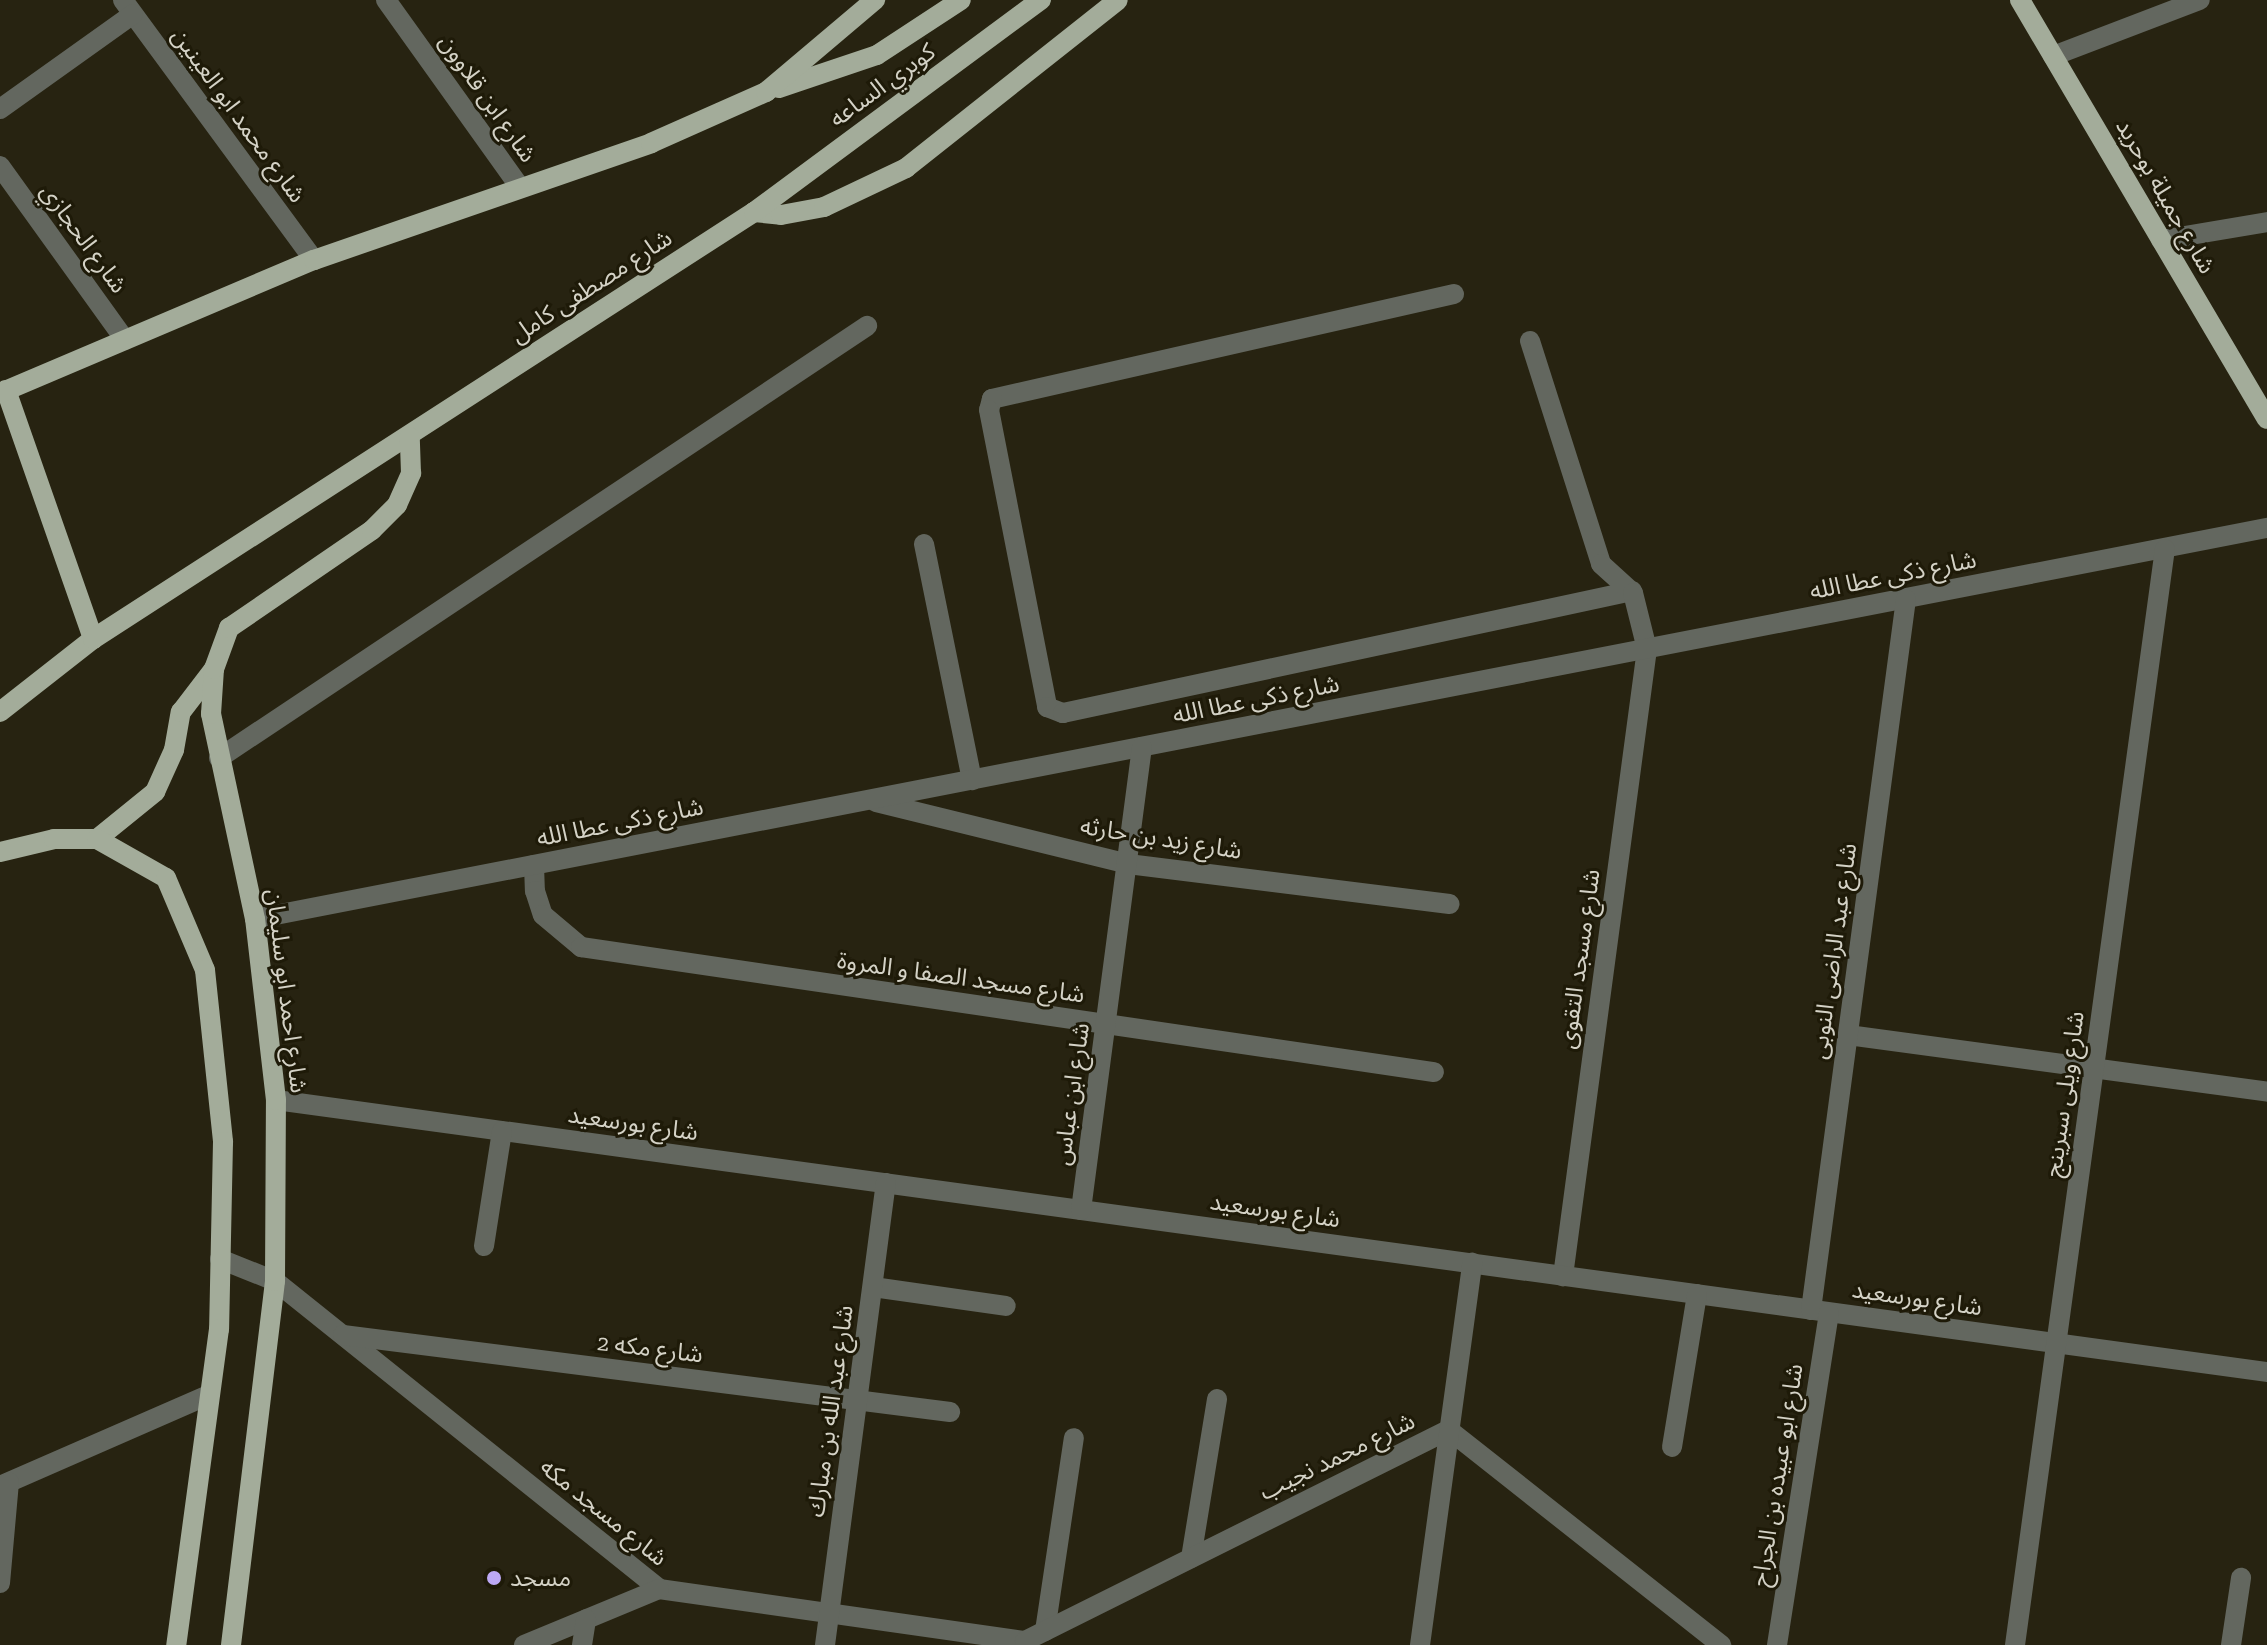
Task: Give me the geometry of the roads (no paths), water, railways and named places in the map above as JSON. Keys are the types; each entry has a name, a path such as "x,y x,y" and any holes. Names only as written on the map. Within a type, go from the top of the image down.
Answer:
{"main road":[{"path":"0,712 93,639 3,392 314,260 519,186 651,143 766,92 875,0"},
{"name":"كوبري الساعه","path":"766,92 877,55 961,0"},
{"name":"كوبري الساعه","path":"754,212 1041,0"},
{"path":"754,212 781,215 824,207 906,168 1118,0"},
{"name":"شارع جميلة بوحريد","path":"2020,0 2267,419"},
{"name":"شارع مصطفى كامل","path":"93,639 754,212"},
{"name":"شارع احمد ابو سليمان","path":"231,1645 275,1281 276,1100 255,919 211,714 214,669 229,628 372,530 397,505 411,473 410,437"},
{"path":"97,839 155,792 174,750 181,712 214,669"},
{"path":"0,852 54,839 97,839 166,878 205,970 223,1142 219,1329 176,1645"}],"street":[{"name":"شارع ابن قلاوون","path":"386,0 519,186"},
{"path":"2053,56 2200,0"},
{"path":"0,109 128,7"},
{"name":"شارع محمد ابو العينين","path":"128,7 314,260"},
{"name":"شارع الحجازي","path":"0,166 125,340"},
{"path":"2161,240 2267,222"},
{"path":"1454,294 992,399 989,410 1047,707 1063,713 1632,591"},
{"path":"219,758 867,326"},
{"path":"1530,341 1601,564 1632,591 1647,649"},
{"name":"شارع ذكى عطا الله","path":"255,919 2267,528"},
{"path":"924,544 972,780"},
{"name":"شارع ويلى سبرينج","path":"2015,1645 2165,549"},
{"name":"شارع عبد الراضى النوبى","path":"1820,1311 1848,1035 1906,599"},
{"name":"شارع مسجد التقوى","path":"1563,1276 1647,649"},
{"name":"شارع ابن عباس","path":"1081,1210 1142,747"},
{"name":"شارع زيد بن حارثه","path":"868,800 1128,864 1450,904"},
{"name":"شارع مسجد الصفا و المروة","path":"534,865 543,915 581,947 1434,1072"},
{"path":"1848,1035 2267,1092"},
{"name":"شارع بورسعيد","path":"276,1100 2267,1372"},
{"path":"484,1246 502,1131"},
{"name":"شارع عبد الله بن مبارك","path":"825,1645 886,1183"},
{"name":"شارع مسجد مكه","path":"220,1259 275,1281 659,1589 1027,1643"},
{"path":"1420,1645 1472,1263"},
{"path":"873,1287 1006,1306"},
{"path":"1672,1447 1697,1294"},
{"name":"شارع ابو عبيده بن الجراح","path":"1777,1645 1820,1311"},
{"name":"شارع مكه 2","path":"343,1335 950,1412"},
{"path":"0,1583 4,1484 208,1395"},
{"path":"1191,1558 1217,1399"},
{"name":"شارع محمد نجيب","path":"1027,1643 1045,1631 1449,1430 1721,1645"},
{"path":"1045,1631 1074,1438"},
{"path":"2231,1645 2241,1578"},
{"path":"524,1645 659,1589"},
{"path":"582,1645 586,1619"}],"place":[{"name":"مسجد","path":"494,1578"}]}
